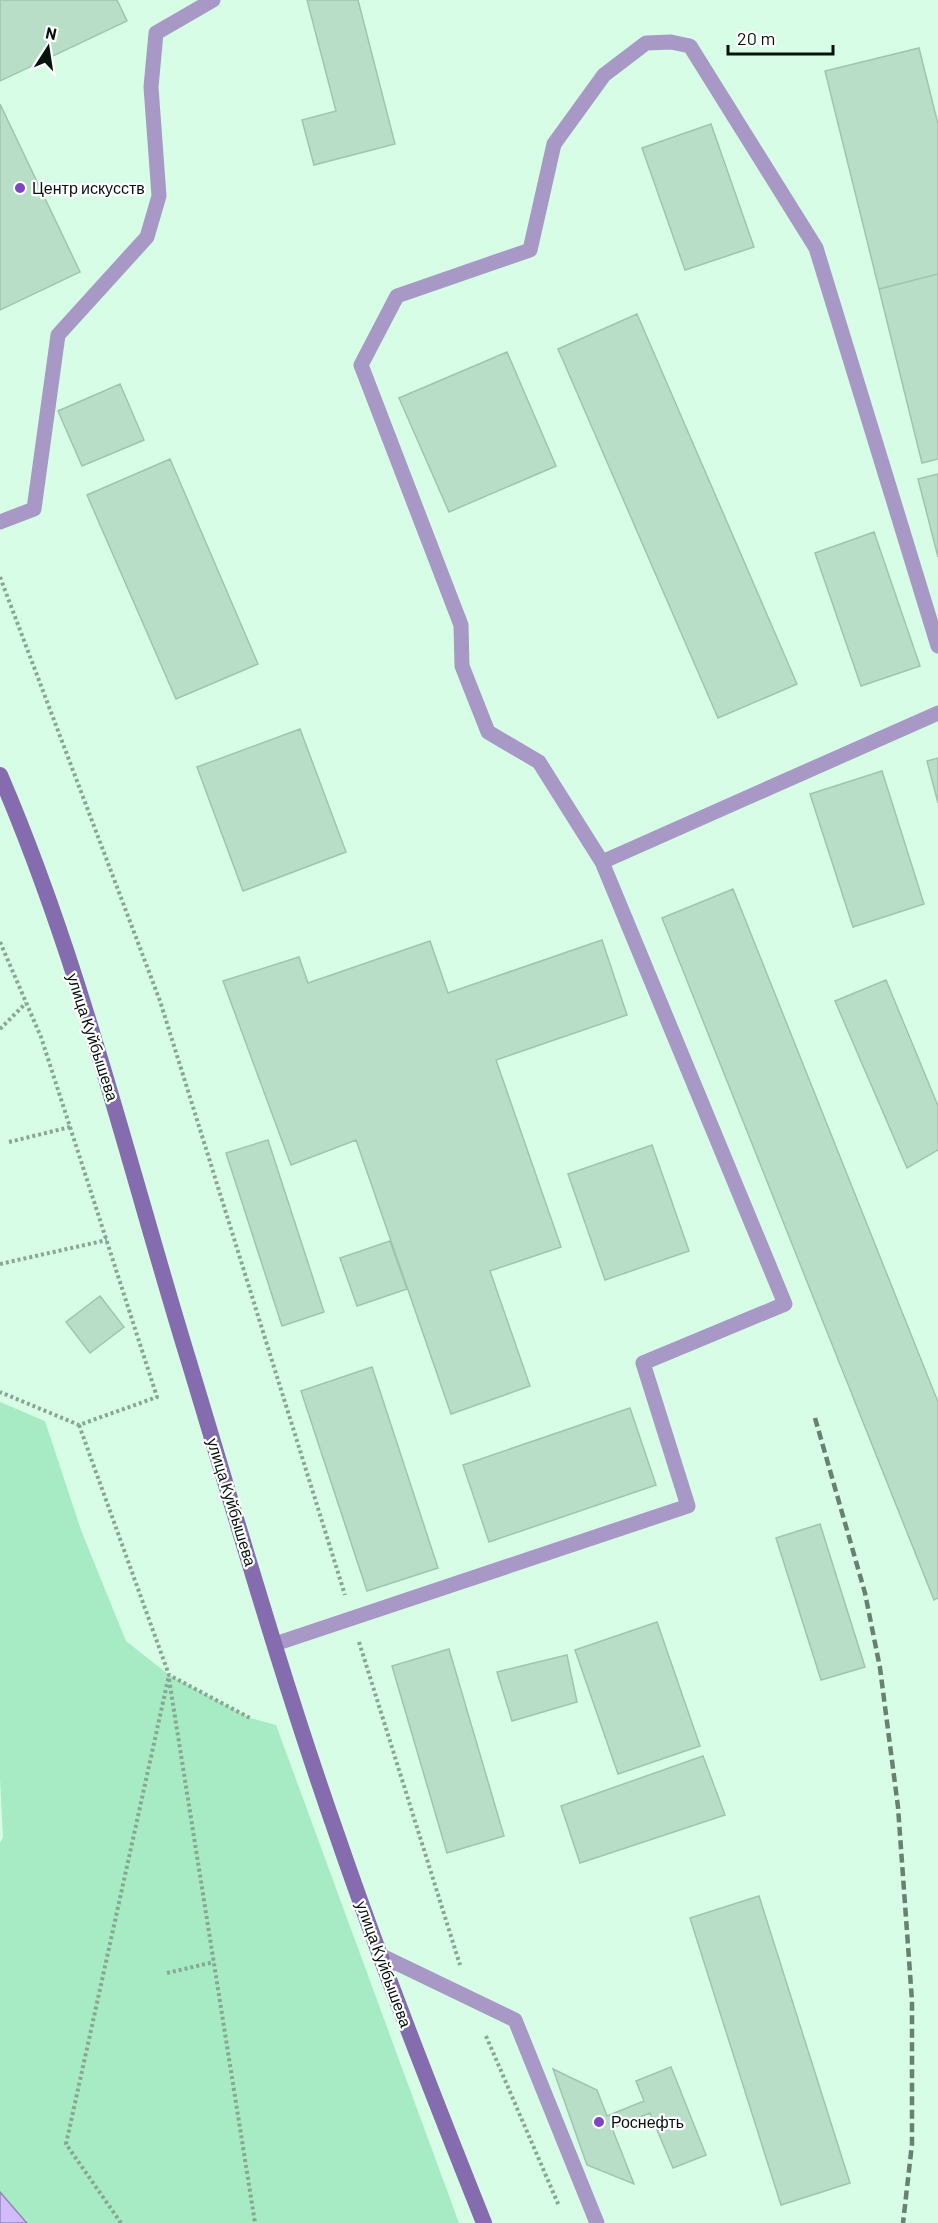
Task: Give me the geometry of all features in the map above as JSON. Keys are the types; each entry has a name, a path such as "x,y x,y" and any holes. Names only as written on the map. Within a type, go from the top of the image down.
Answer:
{"main road":[{"name":"улица Куйбышева","path":"0,775 18,816 101,1057 177,1322 275,1644 337,1835 484,2223"}],"lane":[{"path":"0,522 34,508 58,334 147,237 159,196 151,87 156,33 213,0"},
{"path":"275,1644 688,1506 643,1364 785,1304 602,862 539,762 488,732 462,666 461,625 361,365 397,296 530,250 554,144 604,75 646,42 671,42 690,46 816,248 938,646"},
{"path":"602,862 938,713"},
{"path":"382,1956 515,2020 597,2223"}],"path":[{"path":"0,577 160,1001 470,1998 562,2212"},
{"path":"0,942 41,1037 157,1397 79,1425 0,1392"},
{"path":"0,1029 26,1003"},
{"path":"9,1142 70,1127"},
{"path":"0,1264 106,1240"},
{"path":"79,1425 168,1675 255,2223"},
{"path":"168,1675 250,1718"},
{"path":"121,2223 66,2144 168,1675"},
{"path":"167,1973 214,1962"}],"green space":[{"path":"0,1402 45,1421 81,1530 126,1641 169,1675 250,1718 276,1725 459,2223 27,2223 0,2192 0,1843 3,1837 0,1779"}],"shaded area":[{"path":"0,2192 25,2221 27,2223 0,2223"}],"building":[{"path":"0,0 117,0 127,21 0,81"},
{"path":"307,0 358,0 395,144 314,165 302,120 336,111"},
{"path":"919,48 938,124 938,274 879,289 825,71"},
{"name":"Центр искусств","path":"0,104 80,272 0,310"},
{"path":"711,124 754,247 685,270 642,148"},
{"path":"938,274 938,459 922,463 879,289"},
{"path":"637,314 797,684 718,718 558,349"},
{"path":"507,352 556,466 449,512 399,398"},
{"path":"120,384 144,440 82,466 58,411"},
{"path":"170,459 258,664 176,699 87,495"},
{"path":"938,474 938,557 918,479"},
{"path":"874,532 920,666 861,686 815,553"},
{"path":"300,729 346,852 243,891 197,767"},
{"path":"938,758 938,803 927,761"},
{"path":"882,771 924,904 853,927 810,794"},
{"path":"733,889 938,1402 938,1598 934,1600 662,918"},
{"path":"602,940 627,1015 496,1060 561,1247 490,1271 530,1386 451,1414 356,1140 291,1165 223,981 299,957 308,983 430,941 448,993"},
{"path":"886,980 938,1106 938,1150 907,1168 835,1001"},
{"path":"268,1140 324,1312 282,1326 226,1153"},
{"path":"652,1145 689,1251 605,1280 568,1174"},
{"path":"390,1241 407,1289 357,1306 340,1258"},
{"path":"100,1296 124,1327 90,1353 66,1322"},
{"path":"372,1367 438,1568 367,1591 301,1391"},
{"path":"630,1408 656,1485 489,1542 463,1465"},
{"path":"820,1524 865,1667 821,1680 776,1538"},
{"path":"657,1622 700,1746 618,1774 575,1650"},
{"path":"449,1649 504,1836 447,1853 392,1666"},
{"path":"567,1655 577,1702 512,1721 497,1672"},
{"path":"703,1756 725,1815 580,1863 561,1806"},
{"path":"759,1896 850,2183 781,2205 690,1918"},
{"name":"Роснефть","path":"671,2067 706,2155 673,2168 650,2113 612,2128 634,2184 587,2165 553,2069 597,2090 607,2116 644,2101 636,2081"}],"railway":[{"path":"815,1418 865,1593 880,1668 898,1807 912,2001 912,2144 903,2223"}],"place":[{"name":"Центр искусств","path":"20,188"},
{"name":"Роснефть","path":"599,2122"}]}
